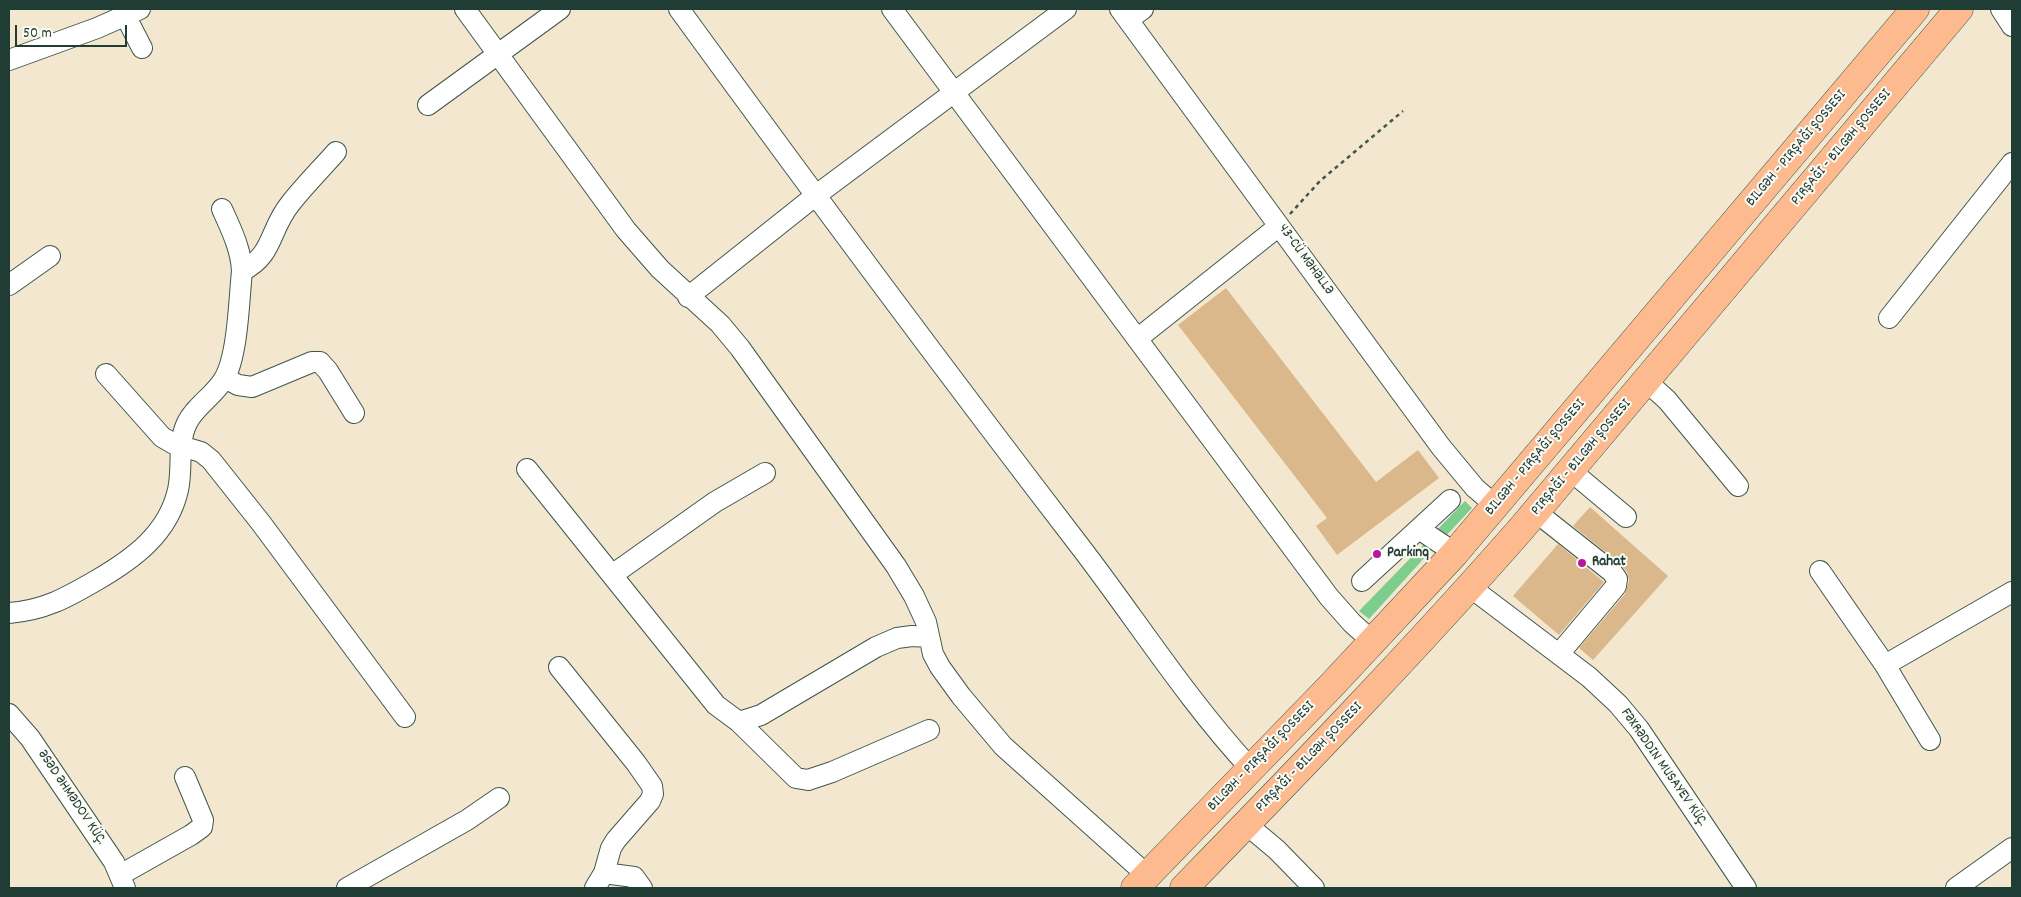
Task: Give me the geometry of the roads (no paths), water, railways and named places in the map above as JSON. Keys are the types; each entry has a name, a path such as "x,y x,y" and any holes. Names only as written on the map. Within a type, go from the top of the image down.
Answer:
{"highway":[{"path":"1141,882 1330,687 1455,553 1915,9"},
{"path":"1184,888 1470,587 1571,471 1959,9"}],"street":[{"path":"465,9 626,230 660,269 688,297 720,324 740,348 896,566 914,596 926,622 933,654 961,696 1003,746 1141,882"},
{"path":"428,105 560,9"},
{"path":"679,9 815,196 1209,721 1251,769"},
{"path":"892,9 1329,597 1352,623 1372,641"},
{"path":"688,297 815,196 1066,9"},
{"path":"2001,9 2012,26"},
{"path":"9,60 97,28 133,12 142,48"},
{"name":"43-CÜ MƏHƏLLƏ","path":"1130,13 1279,226 1460,472 1496,506"},
{"path":"242,271 255,265 263,255 280,218 289,204 336,152"},
{"path":"1889,318 2012,163"},
{"path":"9,613 52,605 136,556 155,536 170,514 178,490 181,447 187,423 195,411 213,394 224,378 233,351 242,271 238,246 222,209"},
{"path":"1137,339 1279,226"},
{"path":"9,284 50,256"},
{"path":"224,378 238,385 252,387 312,362 320,362 328,371 354,413"},
{"path":"106,374 162,437 181,447 201,452 211,460 261,523 405,717"},
{"path":"1646,381 1667,400 1738,486"},
{"path":"527,470 716,705 740,722 796,778 808,780 832,772 928,730"},
{"path":"1571,471 1626,517"},
{"path":"612,575 715,502 765,473"},
{"path":"1362,581 1450,500"},
{"path":"1536,512 1612,572 1617,579 1616,586 1559,654"},
{"path":"1418,529 1455,553"},
{"path":"1820,571 1885,665 1930,740"},
{"name":"FƏXRƏDDIN MUSAYEV KÜÇ.","path":"1470,587 1589,677 1618,704 1639,730 1746,888"},
{"path":"1885,665 2012,592"},
{"path":"740,722 761,715 876,647 897,638 912,636 929,637"},
{"path":"559,667 636,763 652,786 654,794 650,801 611,848 600,881 634,877 642,888"},
{"name":"ƏSƏD ƏHMƏDOV KÜÇ.","path":"9,714 30,738 114,862 122,882"},
{"path":"122,882 202,827 203,820 185,777"},
{"path":"347,888 467,820 499,798"},
{"path":"1246,824 1277,850 1314,888"},
{"path":"1956,888 2012,848"}],"place":[{"name":"Parkinq","path":"1377,554"},
{"name":"Rahat","path":"1582,563"}]}
